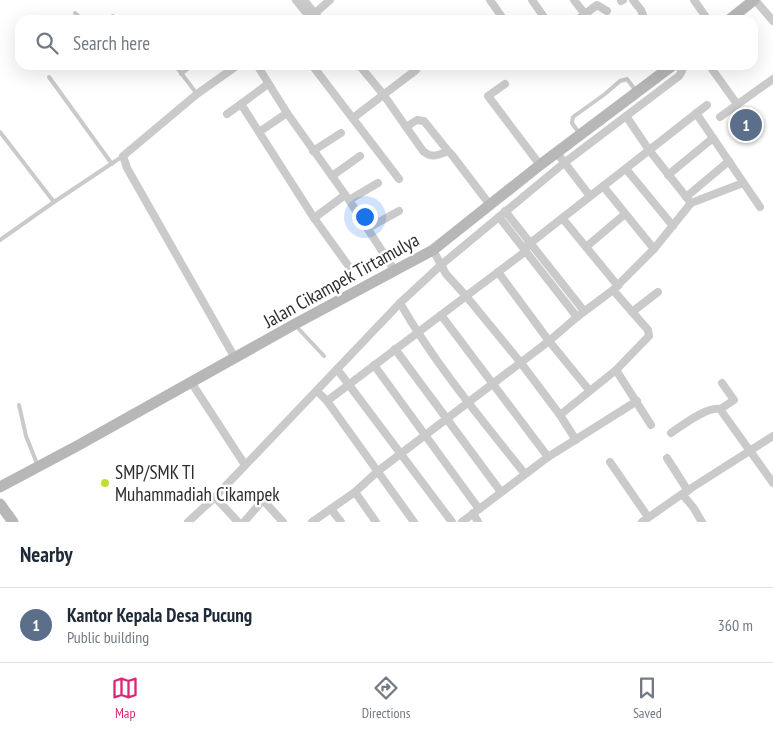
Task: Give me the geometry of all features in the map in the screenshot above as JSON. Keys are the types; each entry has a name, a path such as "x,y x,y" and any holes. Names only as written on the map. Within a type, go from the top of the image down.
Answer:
{"street":[{"path":"296,0 313,15"},
{"path":"304,0 314,15"},
{"path":"318,15 330,0"},
{"path":"490,0 500,15"},
{"path":"532,0 542,15"},
{"path":"574,0 585,14 600,2 607,11"},
{"path":"633,0 643,15"},
{"path":"694,0 704,15"},
{"path":"735,15 754,0 773,21"},
{"path":"231,70 197,94 123,156 127,168 235,358"},
{"path":"260,70 287,113 368,228 395,271"},
{"path":"316,70 399,179"},
{"path":"363,70 383,94 416,143 428,155 434,156 448,151"},
{"path":"353,118 416,70"},
{"name":"Jalan Cikampek Tirtamulya","path":"1,484 77,446 295,324 433,250 540,165 561,158 580,135 667,70"},
{"path":"188,522 215,497 400,303 441,265 502,214 561,158 626,116 679,76 681,70"},
{"path":"713,70 737,104"},
{"path":"720,117 773,79"},
{"path":"227,114 268,84"},
{"path":"505,84 488,96 540,165"},
{"path":"241,104 314,218 350,268"},
{"path":"327,401 498,272 590,196 707,105"},
{"path":"258,132 287,113"},
{"path":"696,113 760,207"},
{"path":"626,116 649,150 688,200"},
{"path":"406,127 417,120 424,122 502,214 577,317"},
{"path":"313,151 340,133"},
{"path":"668,174 713,138"},
{"path":"332,176 360,156"},
{"path":"561,158 590,196"},
{"path":"312,522 355,492 401,453 521,363 584,311 616,288 654,249 673,226 688,200 729,161"},
{"path":"626,169 673,226"},
{"path":"314,218 347,198 378,183"},
{"path":"688,200 743,183"},
{"path":"603,186 654,249"},
{"path":"368,228 399,211"},
{"path":"586,247 625,214"},
{"path":"560,415 616,370 649,336 648,330 632,312 586,247 563,219"},
{"path":"527,247 584,311"},
{"path":"433,250 449,278 521,363 560,415 576,440"},
{"path":"498,272 549,341 589,390"},
{"path":"632,312 658,292"},
{"path":"400,303 417,333 468,403 525,474"},
{"path":"441,315 548,457"},
{"path":"395,349 501,492"},
{"path":"374,365 426,435 476,511 478,522"},
{"path":"337,369 452,522"},
{"path":"616,370 651,425"},
{"path":"191,382 245,464"},
{"path":"721,410 734,400 722,383"},
{"path":"317,391 327,401 414,522"},
{"path":"462,522 548,457 637,401"},
{"path":"671,433 700,415 714,409 721,410 773,483"},
{"path":"610,462 645,520 773,436"},
{"path":"667,458 702,522"},
{"path":"355,492 376,522"},
{"path":"215,497 238,522"},
{"path":"244,522 264,500 283,522"},
{"path":"0,504 12,522"},
{"path":"331,509 341,522"}],"lane":[{"path":"178,70 197,94"},
{"path":"181,74 186,70"},
{"path":"49,78 112,164"},
{"path":"580,135 572,123 573,117 620,81 627,79 638,92"},
{"path":"0,132 54,202"},
{"path":"0,240 123,156"},
{"path":"295,324 324,356"},
{"path":"18,405 26,436 38,466"}],"place":[{"name":"Kantor Kepala Desa Pucung","path":"746,125"},
{"name":"SMP/SMK TI Muhammadiah Cikampek","path":"105,483"}]}
